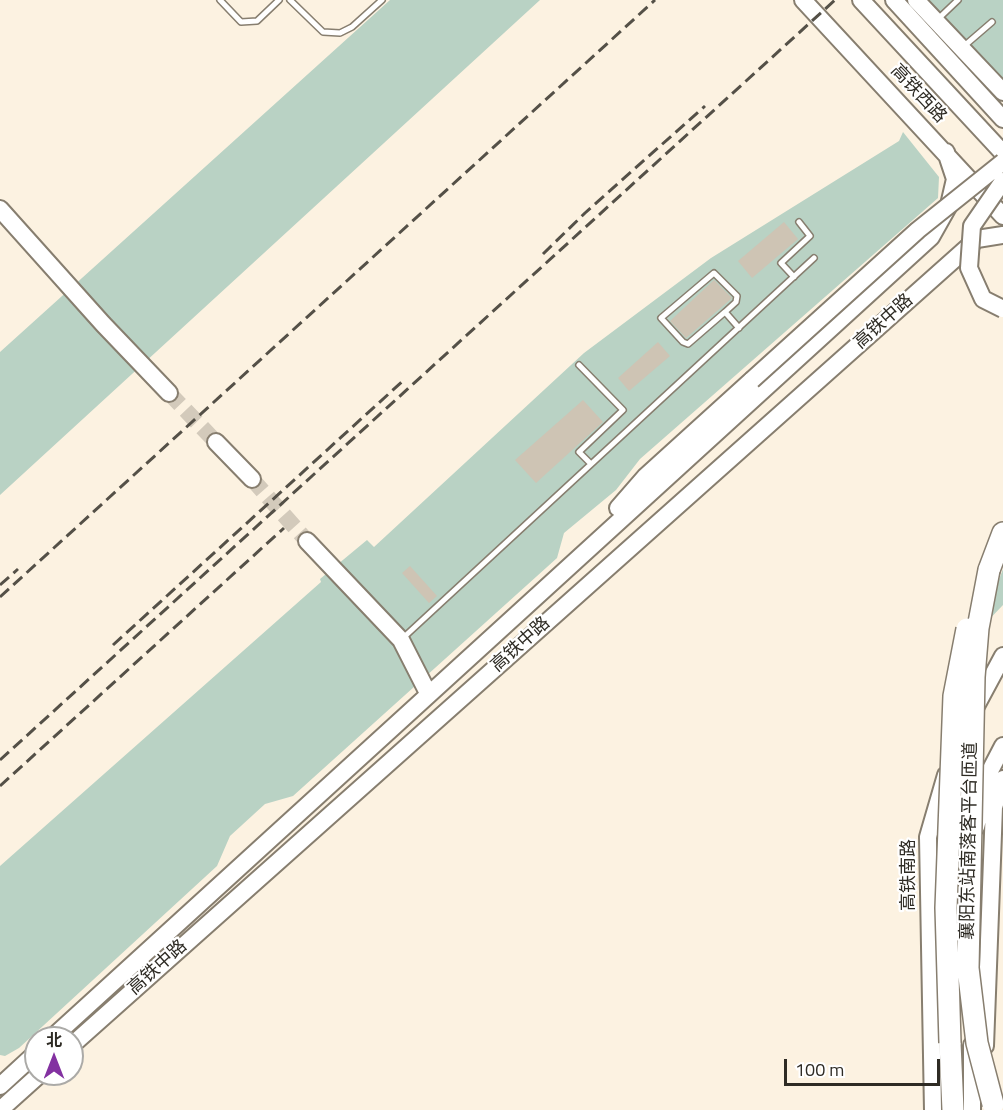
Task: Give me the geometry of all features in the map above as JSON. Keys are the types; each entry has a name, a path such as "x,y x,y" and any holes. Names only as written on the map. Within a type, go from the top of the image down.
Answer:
{"highway":[{"path":"953,1110 946,908 954,696 963,641 1003,533"},
{"name":"襄阳东站南落客平台匝道","path":"989,570 978,628 974,676 968,968 977,1043 996,1110"}],"street":[{"name":"高铁西路","path":"803,0 1003,216"},
{"name":"高铁西路","path":"861,0 1003,153"},
{"path":"894,0 1003,119"},
{"path":"916,0 1003,92"},
{"name":"高铁中路","path":"65,1026 931,237 950,205 955,179 946,152"},
{"name":"高铁中路","path":"570,565 645,477 950,205 1003,162"},
{"path":"1003,181 972,226 969,268 983,299 1003,309"},
{"path":"0,209 102,324 169,393"},
{"name":"高铁中路","path":"84,1034 977,239 1003,235"},
{"path":"216,442 252,479"},
{"path":"307,542 400,640 428,693"},
{"name":"高铁南路","path":"933,1110 928,837 954,747 1003,656"},
{"path":"972,1110 975,834 991,769 1003,746"},
{"path":"982,1110 994,807 1003,779"},
{"path":"0,1086 24,1064"},
{"path":"0,1110 27,1086"}],"lane":[{"path":"220,0 242,22 256,21 279,0"},
{"path":"290,0 323,32 340,33 352,27 382,0"},
{"path":"935,21 958,0"},
{"path":"962,48 992,22"},
{"path":"794,277 781,263 810,236 799,222"},
{"path":"400,640 814,258"},
{"path":"714,273 737,296 736,302 725,312 688,344 661,318 714,273"},
{"path":"725,312 739,328"},
{"path":"579,364 623,410 579,452 591,464"}],"green space":[{"path":"390,0 540,0 0,495 0,352"},
{"path":"923,0 1003,0 1003,84"},
{"path":"903,132 939,177 938,198 640,459 616,490 564,533 557,558 293,796 265,804 230,836 217,866 43,1026 24,1026 24,1043 19,1048 5,1056 0,1055 0,866 321,582 320,579 367,540 374,547 584,353 711,258 899,141"},
{"path":"1003,569 1003,605 980,629"}],"building":[{"path":"784,222 798,239 752,278 738,261"},
{"path":"714,280 732,298 686,338 670,321"},
{"path":"658,342 670,356 629,391 618,378"},
{"path":"583,400 603,422 536,483 515,460"},
{"path":"410,566 437,596 429,603 402,573"}],"tunnel":[{"path":"169,393 216,442"},
{"path":"252,479 307,541"}],"railway":[{"path":"0,597 655,0"},
{"path":"0,760 835,0"},
{"path":"543,254 585,213 705,106"},
{"path":"113,645 405,379"},
{"path":"0,786 284,528"},
{"path":"0,585 18,569"}]}
